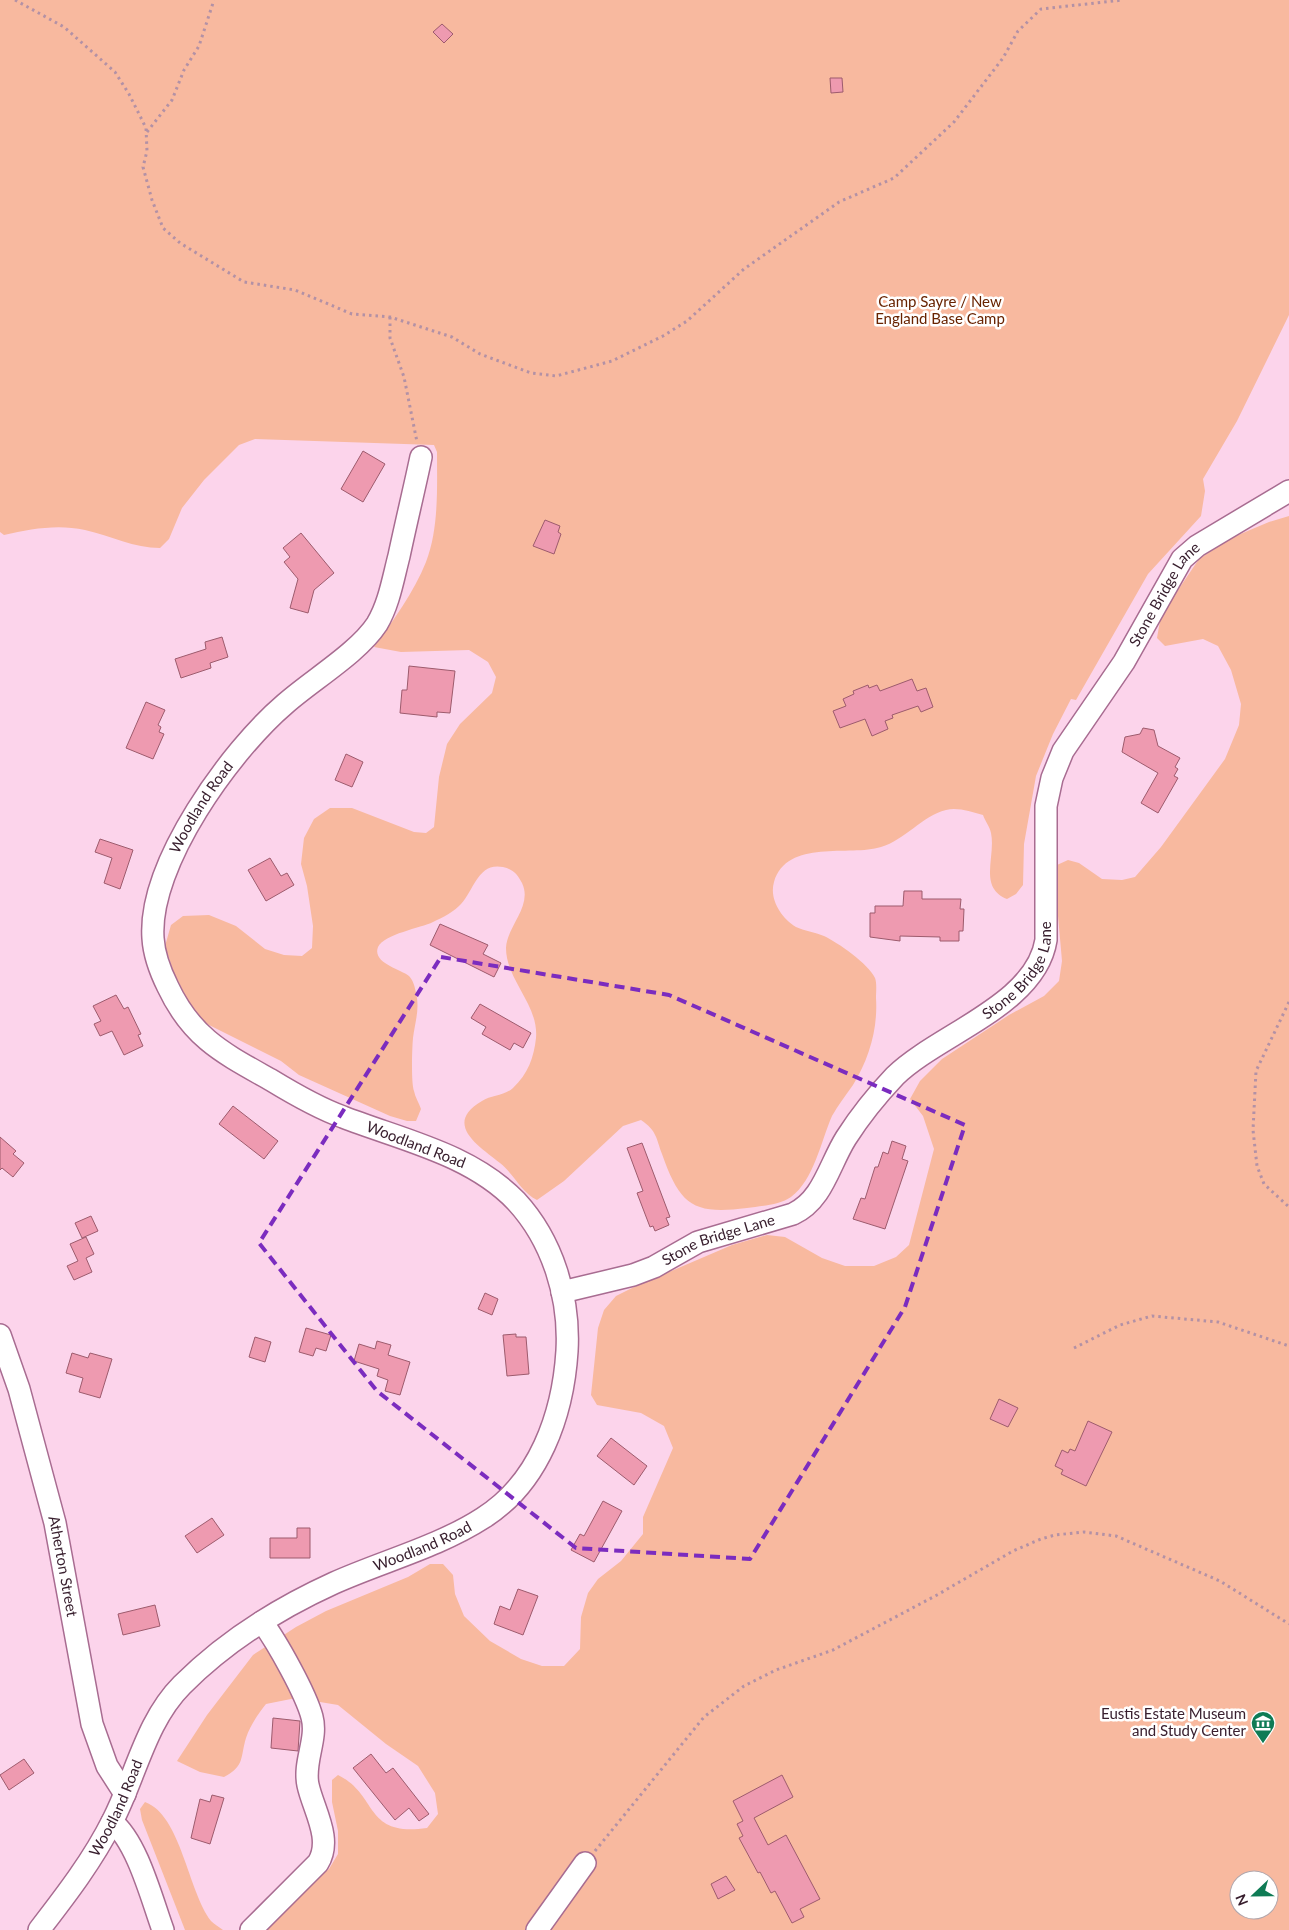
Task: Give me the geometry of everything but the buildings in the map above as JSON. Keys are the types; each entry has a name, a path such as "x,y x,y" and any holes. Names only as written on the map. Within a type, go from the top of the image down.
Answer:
{"street":[{"name":"Woodland Road","path":"39,1930 84,1870 112,1822 151,1729 169,1700 212,1659 262,1622 331,1584 464,1529 490,1514 511,1496 537,1461 556,1413 566,1358 567,1326 562,1292 552,1259 541,1236 527,1215 505,1191 466,1164 322,1108 223,1053 202,1038 186,1018 162,975 155,951 154,913 171,861 191,821 217,780 242,746 267,720 360,642 379,621 390,592 421,457"},
{"name":"Stone Bridge Lane","path":"562,1292 639,1274 698,1242 793,1214 806,1206 817,1194 853,1128 897,1075 995,1007 1034,972 1042,957 1046,940 1046,806 1052,778 1063,752 1124,662 1182,559 1197,546 1289,490"},
{"name":"Atherton Street","path":"0,1335 19,1389 55,1523 92,1724 107,1766 125,1794"},
{"path":"251,1930 318,1863 322,1852 320,1822 307,1776 313,1732 312,1718 278,1647 262,1622"},
{"path":"112,1822 123,1832 132,1848 163,1930"},
{"path":"537,1930 585,1863"}],"path":[{"path":"15,0 64,27 115,72 142,117 146,133 147,151 143,167 152,200 163,228 180,243 244,282 295,290 352,314 390,317 452,337 480,354 531,373 556,376 612,361 663,336 687,321 744,269 839,202 894,178 954,122 1003,58 1018,31 1040,9 1123,0"},
{"path":"146,133 172,100 184,70 199,46 214,0"},
{"path":"390,317 390,338 404,378 421,457"},
{"path":"1289,1002 1256,1072 1253,1130 1257,1166 1264,1184 1289,1207"},
{"path":"1074,1348 1120,1325 1152,1316 1218,1322 1289,1346"},
{"path":"585,1863 700,1722 736,1691 776,1670 833,1650 937,1595 1014,1551 1040,1539 1055,1535 1084,1532 1116,1536 1167,1556 1220,1581 1289,1624"}],"highlighted area":[{"path":"441,957 669,995 965,1125 905,1307 750,1559 576,1548 377,1391 259,1243"}],"green space":[{"name":"Camp Sayre / New England Base Camp","path":"0,0 1289,0 1289,315 1237,421 1203,479 1205,491 1201,516 1148,574 1076,700 1071,699 1053,734 1036,776 1024,844 1023,885 1016,894 1007,899 998,894 993,887 991,879 992,842 990,828 983,815 955,809 946,810 929,817 890,844 881,847 868,850 805,854 792,859 781,868 774,882 773,895 778,908 786,919 802,930 824,936 844,948 872,972 876,985 876,1021 864,1065 832,1116 806,1181 787,1200 770,1205 729,1210 713,1210 691,1203 675,1185 653,1131 641,1120 623,1126 564,1181 537,1200 526,1192 505,1167 483,1150 468,1135 465,1127 465,1118 470,1110 482,1101 506,1093 513,1088 523,1077 534,1052 536,1026 528,1003 511,971 507,960 506,948 510,932 522,908 525,891 519,877 507,868 495,867 488,869 482,873 466,898 452,912 433,922 387,938 378,947 377,953 379,957 388,965 409,976 416,991 417,1010 413,1043 412,1081 421,1109 416,1121 407,1121 390,1116 299,1075 281,1061 205,1023 189,1003 174,973 165,946 171,925 183,916 209,915 236,926 265,949 284,955 302,956 312,948 313,926 307,886 301,864 304,838 314,819 330,808 352,808 414,832 426,833 434,827 439,777 447,744 460,724 492,693 496,677 488,662 469,650 401,652 374,647 409,595 421,573 430,549 435,522 437,494 437,452 434,445 255,439 239,445 204,480 182,508 169,539 160,548 141,546 75,528 44,528 4,535 0,532"},
{"path":"1289,516 1289,1930 263,1930 297,1892 329,1869 338,1854 338,1831 332,1802 332,1780 338,1775 351,1783 382,1820 392,1826 406,1829 427,1828 438,1814 435,1793 418,1766 386,1744 338,1705 296,1698 266,1704 254,1720 244,1745 239,1765 231,1773 224,1777 200,1772 177,1761 207,1715 253,1655 296,1627 326,1611 408,1577 430,1564 443,1564 453,1575 455,1594 464,1616 490,1641 521,1659 542,1666 564,1666 580,1649 581,1617 588,1593 598,1579 621,1561 643,1534 643,1517 673,1448 664,1426 641,1413 597,1405 591,1395 598,1328 604,1310 616,1296 634,1287 732,1245 767,1235 785,1237 822,1258 845,1266 874,1266 896,1257 909,1245 934,1149 923,1116 910,1099 920,1081 942,1059 1009,1015 1044,996 1059,981 1062,961 1055,882 1057,865 1068,860 1079,863 1102,879 1122,880 1135,877 1161,847 1225,759 1239,725 1241,704 1231,670 1218,646 1203,639 1165,646 1157,638 1161,615 1199,559 1231,538"},
{"path":"145,1802 157,1810 167,1822 176,1837 203,1908 211,1921 223,1930 185,1930 142,1820 140,1809"}],"place":[{"name":"Eustis Estate Museum and Study Center","path":"1263,1744"}]}
